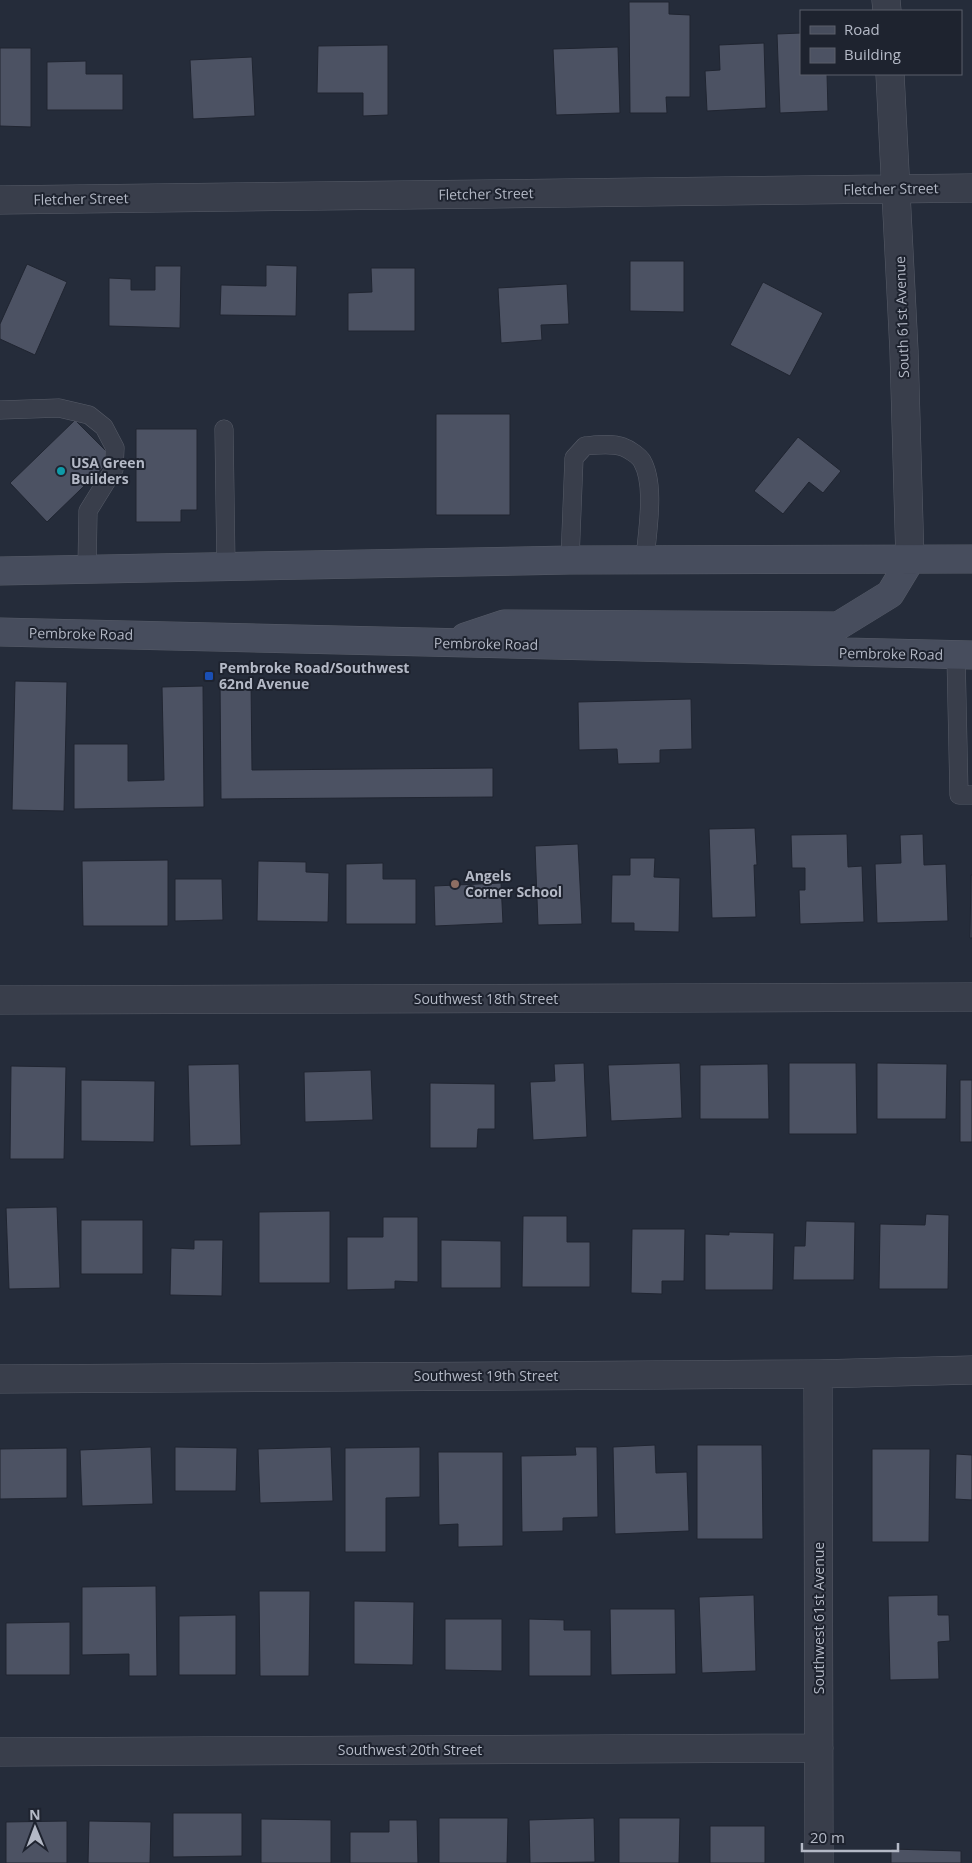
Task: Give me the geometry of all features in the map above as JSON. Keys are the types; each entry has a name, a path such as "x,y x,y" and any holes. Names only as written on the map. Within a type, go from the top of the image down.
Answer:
{"main road":[{"path":"0,571 570,560 972,560"},
{"path":"447,643 504,624 838,626 890,594 910,561"},
{"name":"Pembroke Road","path":"0,632 964,655"}],"street":[{"name":"South 61st Avenue","path":"890,75 897,189 910,561"},
{"name":"Fletcher Street","path":"0,200 972,188"},
{"name":"Southwest 18th Street","path":"0,1000 972,998"},
{"name":"Southwest 19th Street","path":"0,1379 818,1374 972,1370"},
{"name":"Southwest 61st Avenue","path":"818,1374 820,1863"},
{"name":"Southwest 20th Street","path":"0,1752 819,1748"}],"lane":[{"path":"0,410 59,408 89,415 104,426 115,448 114,469 88,511 87,569"},
{"path":"224,429 226,567"},
{"path":"570,560 574,458 585,446 604,445 623,447 641,459 648,478 649,507 645,560"},
{"path":"964,655 958,795 972,795"}],"building":[{"path":"629,2 669,2 669,14 690,15 690,97 666,97 667,113 630,113"},
{"path":"800,33 800,75 827,75 828,111 780,113 777,34"},
{"path":"764,43 766,108 707,111 705,71 720,70 719,45"},
{"path":"388,45 388,115 363,116 363,93 317,93 318,46"},
{"path":"618,47 620,113 556,115 553,49"},
{"path":"0,48 31,48 31,127 0,126"},
{"path":"252,57 255,116 193,119 190,60"},
{"path":"86,61 86,74 123,74 123,110 47,110 47,62"},
{"path":"630,261 684,261 684,312 630,311"},
{"path":"27,264 67,282 35,355 0,339 0,324"},
{"path":"266,265 297,266 296,316 220,315 221,285 266,286"},
{"path":"155,266 181,266 180,328 109,326 109,278 131,279 131,290 155,290"},
{"path":"371,268 415,268 415,331 348,331 348,293 372,292"},
{"path":"763,282 823,313 790,376 730,345"},
{"path":"567,284 569,324 541,325 542,340 501,343 498,288"},
{"path":"436,414 510,414 510,515 436,515"},
{"name":"USA Green Builders","path":"75,420 113,458 47,522 10,483"},
{"path":"136,429 197,429 197,510 181,510 181,522 136,522"},
{"path":"798,437 841,471 823,493 809,482 783,514 754,491"},
{"path":"220,680 251,680 252,770 493,768 493,797 221,799"},
{"path":"15,681 67,682 64,811 12,810"},
{"path":"203,686 204,807 74,809 74,744 128,744 128,781 164,780 162,687"},
{"path":"691,699 692,749 660,750 660,763 618,764 617,749 579,750 578,702"},
{"path":"755,828 757,865 754,865 756,917 712,918 709,829"},
{"path":"847,834 848,867 862,866 864,922 800,924 799,890 805,890 805,868 792,868 791,835"},
{"path":"923,834 924,865 946,864 948,921 877,923 875,864 901,863 900,835"},
{"path":"578,844 582,924 538,925 535,846"},
{"path":"630,858 655,858 654,877 680,878 679,932 634,931 634,923 611,923 612,875 630,875"},
{"path":"168,860 168,926 83,926 82,861"},
{"path":"258,861 306,862 306,872 329,873 328,922 257,921"},
{"path":"383,863 383,879 416,879 416,924 346,924 346,864"},
{"path":"971,875 972,938 970,938"},
{"path":"175,879 222,879 223,920 175,921"},
{"path":"501,883 503,923 435,926 434,886"},
{"path":"584,1063 587,1137 533,1140 530,1082 555,1081 554,1064"},
{"path":"680,1063 682,1118 611,1121 608,1065"},
{"path":"789,1063 856,1063 857,1134 789,1134"},
{"path":"877,1063 947,1064 946,1119 877,1119"},
{"path":"239,1064 241,1145 190,1146 188,1065"},
{"path":"768,1064 769,1119 700,1119 700,1065"},
{"path":"11,1066 66,1067 64,1159 10,1159"},
{"path":"371,1070 373,1120 305,1122 304,1072"},
{"path":"81,1080 155,1081 154,1142 81,1141"},
{"path":"960,1080 972,1080 972,1142 960,1142"},
{"path":"430,1083 495,1084 495,1129 478,1129 477,1148 430,1148"},
{"path":"57,1207 60,1288 9,1289 6,1208"},
{"path":"330,1211 330,1283 259,1283 259,1212"},
{"path":"926,1214 949,1215 948,1289 879,1289 880,1224 925,1225"},
{"path":"523,1216 567,1216 567,1242 590,1242 590,1287 522,1287"},
{"path":"383,1217 418,1217 418,1282 395,1281 395,1289 347,1290 347,1237 383,1237"},
{"path":"81,1220 143,1220 143,1274 81,1274"},
{"path":"806,1221 855,1222 854,1280 793,1280 794,1246 805,1246"},
{"path":"632,1229 685,1229 684,1281 662,1281 662,1294 631,1293"},
{"path":"729,1232 774,1233 773,1290 705,1290 705,1234 729,1235"},
{"path":"194,1240 223,1240 222,1296 170,1295 171,1248 194,1249"},
{"path":"441,1240 501,1241 501,1288 441,1288"},
{"path":"655,1445 656,1473 687,1472 689,1531 615,1534 613,1447"},
{"path":"697,1445 762,1445 763,1539 697,1539"},
{"path":"151,1447 153,1504 82,1506 80,1450"},
{"path":"175,1447 237,1448 236,1491 175,1491"},
{"path":"331,1447 333,1501 260,1503 258,1449"},
{"path":"420,1447 420,1497 386,1498 386,1552 345,1552 345,1448"},
{"path":"575,1447 597,1447 598,1517 563,1518 563,1531 522,1532 521,1456 576,1455"},
{"path":"67,1448 67,1498 0,1499 0,1449"},
{"path":"872,1449 930,1449 929,1542 872,1542"},
{"path":"438,1452 503,1452 503,1546 458,1547 458,1524 439,1525"},
{"path":"956,1454 972,1455 972,1500 955,1499"},
{"path":"156,1586 157,1676 129,1676 129,1654 82,1655 82,1587"},
{"path":"259,1591 310,1591 309,1676 260,1676"},
{"path":"754,1595 756,1671 702,1673 699,1597"},
{"path":"938,1595 938,1615 949,1615 950,1641 938,1642 939,1679 890,1680 888,1596"},
{"path":"354,1601 414,1602 413,1665 354,1664"},
{"path":"610,1609 675,1609 676,1674 611,1675"},
{"path":"236,1615 236,1675 179,1675 179,1616"},
{"path":"445,1619 502,1619 502,1671 445,1670"},
{"path":"529,1619 564,1620 564,1630 591,1630 591,1676 529,1676"},
{"path":"70,1622 70,1675 6,1675 6,1623"},
{"path":"173,1813 242,1813 242,1856 173,1857"},
{"path":"439,1818 508,1818 507,1863 439,1863"},
{"path":"594,1818 595,1862 530,1863 529,1820"},
{"path":"619,1818 680,1818 679,1863 619,1863"},
{"path":"261,1819 331,1820 331,1863 261,1863"},
{"path":"389,1820 417,1820 418,1863 350,1863 350,1832 389,1832"},
{"path":"67,1821 67,1863 6,1863 6,1822"},
{"path":"89,1821 151,1822 150,1863 88,1863"},
{"path":"710,1826 765,1826 765,1863 710,1863"},
{"path":"891,1849 961,1851 961,1863 891,1863"}],"place":[{"name":"USA Green Builders","path":"61,471"},
{"name":"Pembroke Road/Southwest 62nd Avenue","path":"209,676"},
{"name":"Angels Corner School","path":"455,884"}]}
